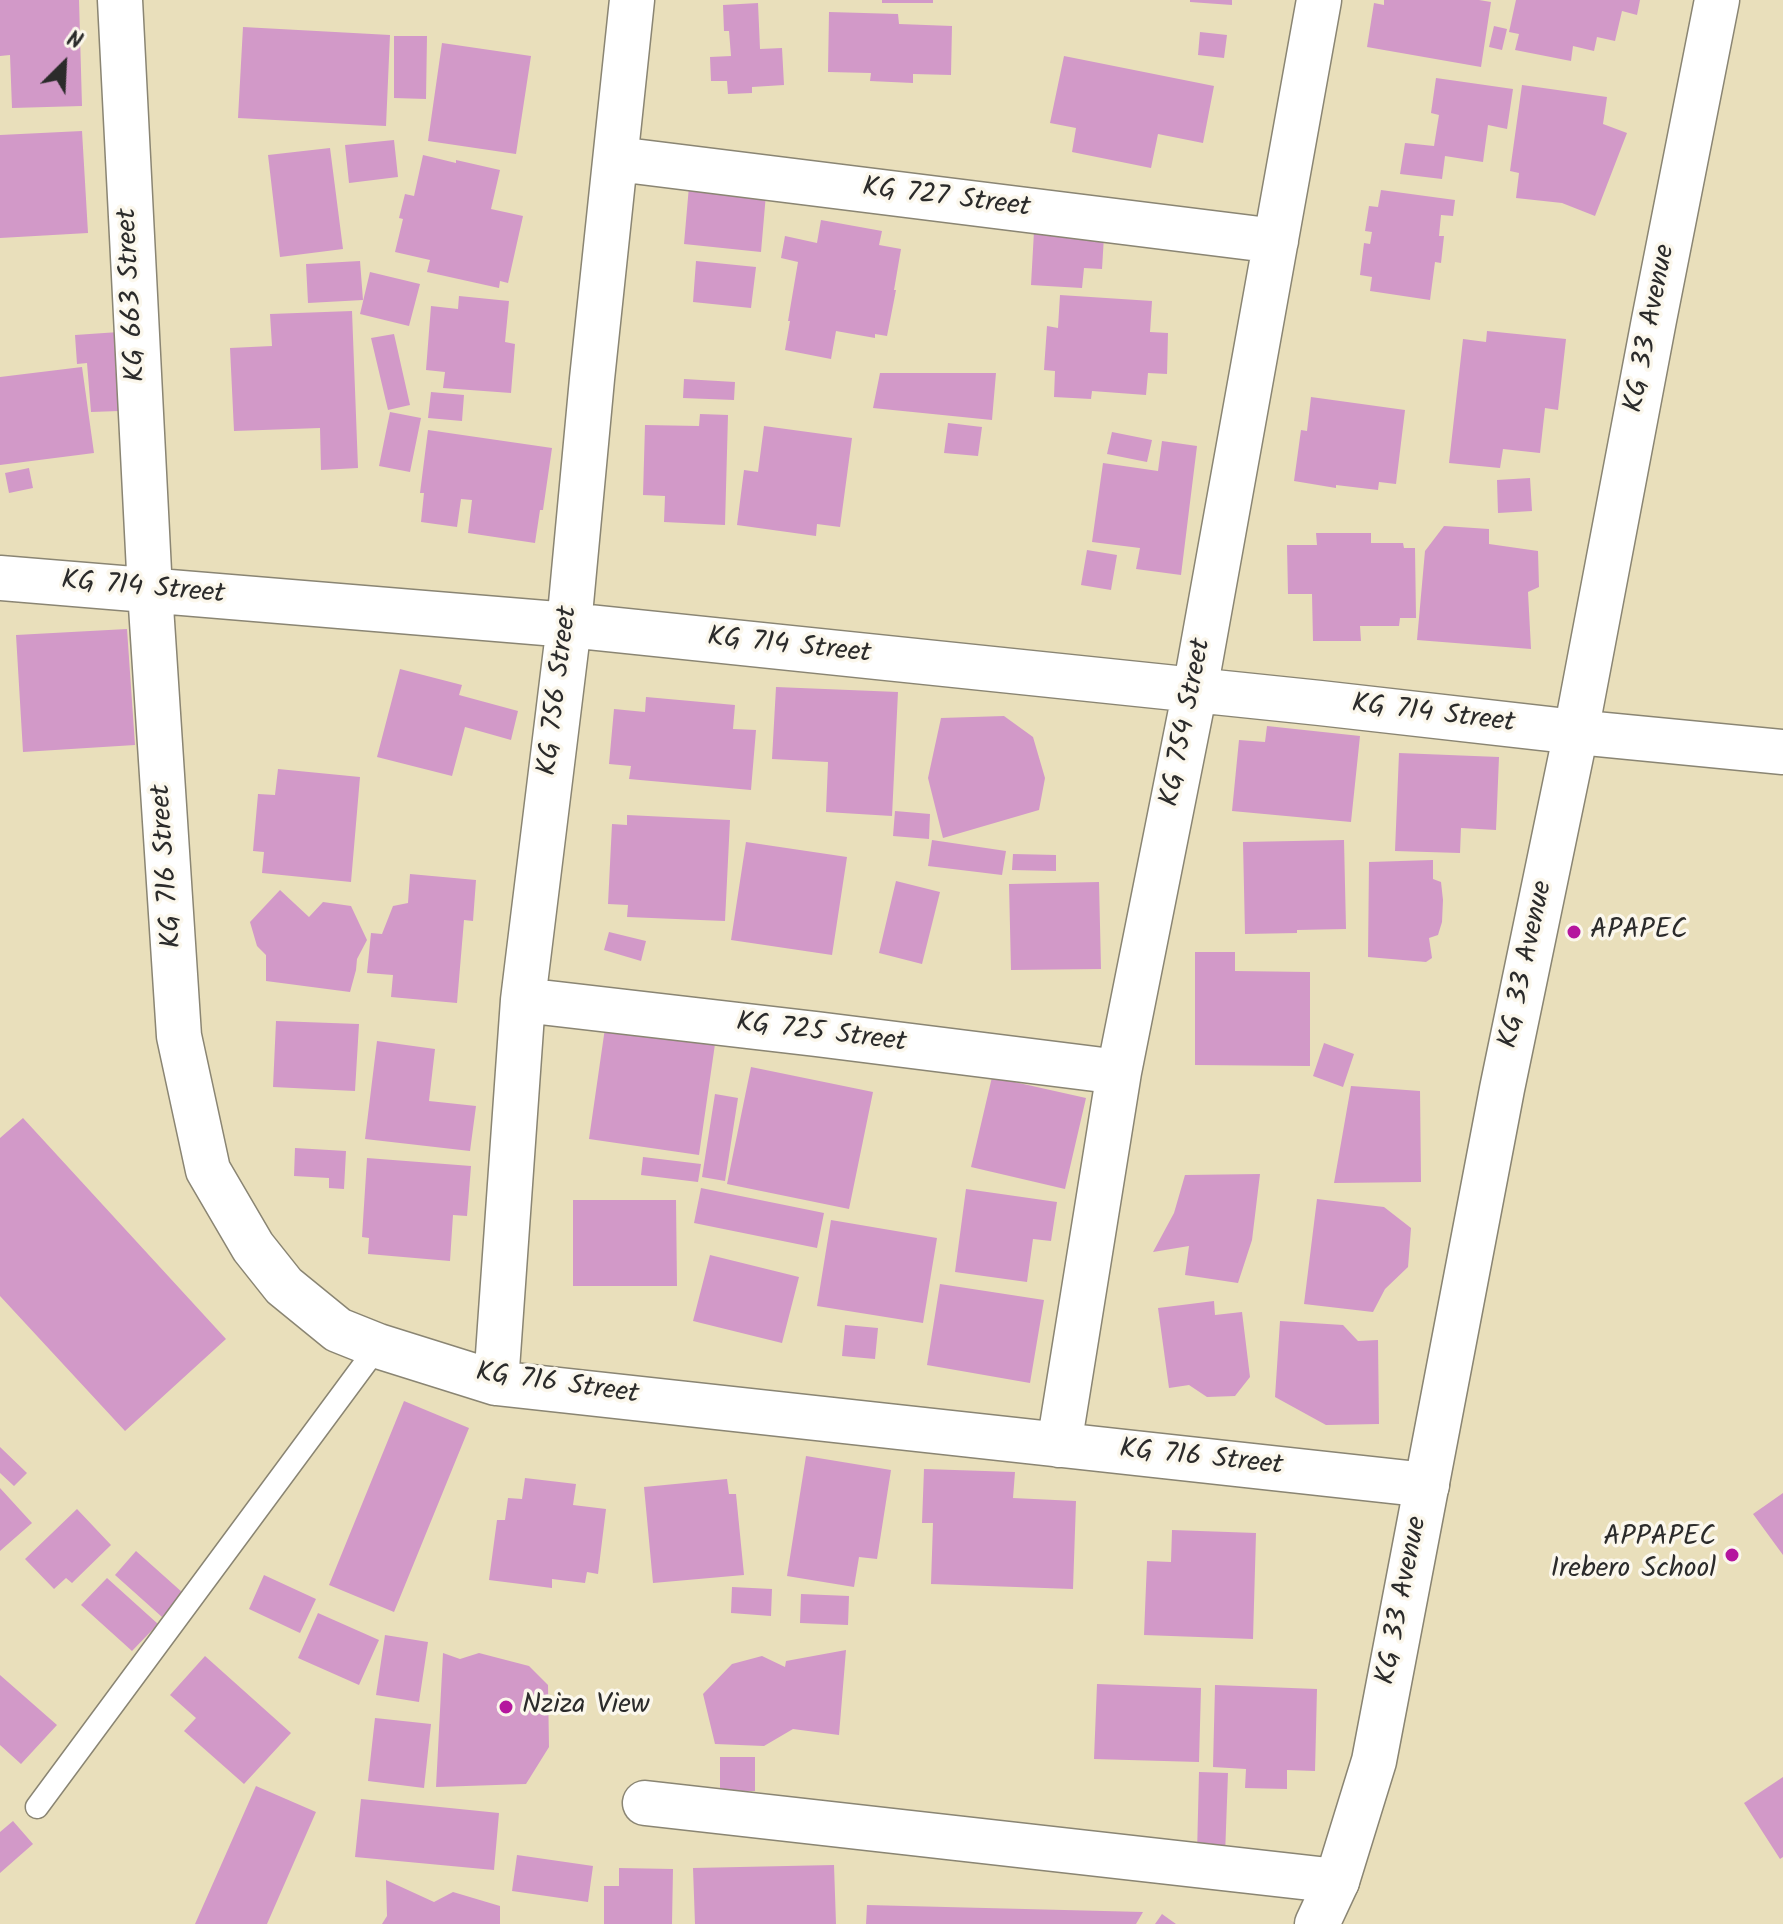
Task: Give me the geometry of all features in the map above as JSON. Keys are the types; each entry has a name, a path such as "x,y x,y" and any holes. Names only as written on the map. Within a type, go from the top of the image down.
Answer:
{"street":[{"name":"KG 663 Street","path":"120,0 150,591"},
{"name":"KG 756 Street","path":"496,1383 523,1000 569,625 632,0"},
{"name":"KG 754 Street","path":"1059,1445 1119,1072 1195,690 1319,0"},
{"name":"KG 33 Avenue","path":"1317,1924 1337,1881 1374,1761 1502,1089 1576,732 1717,0"},
{"name":"KG 727 Street","path":"617,159 1276,241"},
{"name":"KG 714 Street","path":"0,578 569,625 1783,752"},
{"name":"KG 716 Street","path":"150,591 179,1036 208,1170 253,1247 284,1286 338,1330 378,1346 496,1383 1427,1485"},
{"name":"KG 725 Street","path":"523,1000 1119,1072"},
{"path":"645,1803 1337,1881"}],"lane":[{"path":"37,1807 378,1346"}],"building":[{"path":"0,0 79,0 82,106 12,108 10,55 0,56"},
{"path":"882,0 933,0 933,3 882,3"},
{"path":"1232,0 1232,5 1190,2"},
{"path":"1384,0 1491,2 1481,67 1367,47 1374,3 1384,5"},
{"path":"1516,0 1640,0 1637,15 1622,11 1615,41 1597,37 1594,51 1573,46 1571,61 1515,50 1519,34 1509,32"},
{"path":"758,3 760,49 782,48 784,85 752,87 752,93 728,94 727,81 711,81 710,57 731,56 729,31 724,31 723,5"},
{"path":"829,12 898,14 899,24 952,26 951,75 913,74 913,83 870,81 871,73 828,72"},
{"path":"1494,26 1507,29 1502,50 1489,47"},
{"path":"243,27 390,35 386,126 238,118"},
{"path":"1200,32 1227,35 1224,58 1198,55"},
{"path":"394,36 427,36 426,99 394,98"},
{"path":"442,43 531,56 516,154 428,141"},
{"path":"1064,56 1214,86 1203,143 1158,134 1151,168 1072,152 1076,128 1050,123"},
{"path":"1436,78 1513,89 1507,129 1488,125 1483,162 1445,156 1442,179 1400,174 1405,143 1434,146 1439,115 1431,113"},
{"path":"1522,85 1607,97 1603,124 1627,133 1595,216 1562,203 1516,198 1519,173 1510,171"},
{"path":"82,131 88,233 0,238 0,135"},
{"path":"394,140 398,177 349,183 345,145"},
{"path":"330,148 343,249 280,257 268,155"},
{"path":"423,155 500,170 491,209 523,216 508,283 500,281 499,288 427,272 430,260 395,252 405,194 414,196"},
{"path":"689,186 766,194 761,252 684,244"},
{"path":"1381,190 1455,200 1453,216 1441,215 1439,236 1444,236 1441,263 1435,262 1430,300 1370,291 1372,277 1360,275 1364,243 1370,244 1372,232 1365,231 1369,206 1378,207"},
{"path":"821,220 882,231 879,245 901,249 887,336 875,334 875,338 836,331 831,359 785,350 798,262 781,258 785,236 817,243"},
{"path":"1034,231 1104,236 1102,269 1084,268 1082,288 1031,285"},
{"path":"360,261 363,300 308,303 306,264"},
{"path":"696,261 756,267 751,308 693,302"},
{"path":"370,272 420,284 409,326 360,314"},
{"path":"1060,295 1152,301 1150,332 1168,333 1167,374 1148,373 1146,395 1092,391 1091,399 1054,397 1055,371 1044,370 1047,326 1058,328"},
{"path":"459,296 509,301 505,342 515,344 511,393 443,388 445,372 426,370 431,306 458,309"},
{"path":"352,311 358,468 321,470 320,428 234,431 230,348 272,346 270,314"},
{"path":"1487,331 1566,339 1558,410 1545,408 1540,453 1503,449 1500,468 1449,463 1463,339 1486,342"},
{"path":"119,332 121,361 115,361 119,411 91,412 87,363 77,364 75,335"},
{"path":"394,334 410,405 388,410 371,338"},
{"path":"82,367 94,453 0,465 0,377"},
{"path":"880,373 996,373 992,420 873,408"},
{"path":"684,379 735,382 734,400 683,398"},
{"path":"431,392 464,395 462,421 428,418"},
{"path":"1311,397 1405,410 1396,484 1379,482 1378,490 1336,485 1336,488 1294,481 1301,430 1307,431"},
{"path":"390,412 421,418 410,472 379,466"},
{"path":"700,414 728,415 725,525 664,522 665,496 643,495 645,425 699,426"},
{"path":"948,423 982,427 978,456 944,453"},
{"path":"764,426 852,438 840,527 817,524 816,536 737,525 744,470 758,472"},
{"path":"428,430 552,448 535,543 468,533 472,500 461,499 457,527 421,522 424,493 420,493"},
{"path":"1112,432 1152,440 1147,462 1107,454"},
{"path":"1162,441 1197,446 1181,575 1136,569 1140,548 1092,542 1103,463 1158,471"},
{"path":"29,468 33,488 9,493 5,473"},
{"path":"1530,478 1532,511 1498,513 1497,480"},
{"path":"1444,526 1489,529 1489,544 1538,551 1539,587 1528,592 1531,649 1417,640 1425,551"},
{"path":"1316,533 1371,533 1371,543 1403,543 1404,548 1415,548 1416,618 1400,618 1399,626 1360,626 1361,641 1313,641 1312,594 1288,594 1287,545 1317,545"},
{"path":"1087,550 1117,555 1111,590 1081,585"},
{"path":"127,629 135,745 23,752 16,635"},
{"path":"400,669 462,685 459,695 518,711 511,740 465,727 452,776 377,757"},
{"path":"776,687 898,692 892,816 826,812 828,762 772,759"},
{"path":"646,697 735,705 733,729 756,730 751,790 629,779 631,766 609,764 614,709 645,712"},
{"path":"1004,716 1033,737 1045,778 1039,810 943,838 928,778 941,718"},
{"path":"1267,726 1360,736 1351,822 1232,811 1239,740 1265,742"},
{"path":"1399,753 1499,757 1496,830 1461,828 1460,853 1395,851"},
{"path":"278,769 360,777 351,882 262,873 264,852 253,851 258,794 275,795"},
{"path":"895,811 930,814 929,839 893,836"},
{"path":"627,815 730,820 725,921 627,917 628,905 608,904 612,824 627,825"},
{"path":"932,840 1006,851 1002,875 928,866"},
{"path":"1344,840 1346,929 1245,934 1243,842"},
{"path":"746,842 847,857 832,955 731,940"},
{"path":"1013,854 1056,855 1056,871 1012,870"},
{"path":"1433,860 1433,879 1441,882 1443,900 1438,935 1429,938 1432,958 1426,962 1368,957 1369,862"},
{"path":"410,874 476,880 473,921 464,920 457,1003 391,997 393,975 367,973 371,933 382,934 393,906 408,903"},
{"path":"896,881 940,892 922,964 879,953"},
{"path":"1099,882 1101,969 1011,970 1009,884"},
{"path":"280,890 309,917 323,902 351,906 367,940 357,959 350,992 266,981 266,955 257,946 250,922"},
{"path":"609,932 646,941 641,961 604,950"},
{"path":"1195,952 1235,952 1235,971 1310,972 1310,1066 1195,1065"},
{"path":"276,1021 359,1024 355,1091 273,1087"},
{"path":"605,1028 715,1044 699,1155 589,1139"},
{"path":"377,1041 435,1049 429,1101 476,1106 470,1151 365,1139"},
{"path":"1324,1043 1354,1054 1343,1087 1313,1076"},
{"path":"751,1067 873,1092 849,1209 727,1184"},
{"path":"992,1077 1086,1098 1065,1189 971,1167"},
{"path":"1351,1086 1420,1091 1421,1182 1334,1183"},
{"path":"715,1094 738,1098 725,1181 702,1177"},
{"path":"23,1118 226,1339 125,1431 0,1296 0,1138"},
{"path":"295,1148 346,1151 344,1189 329,1188 329,1178 294,1176"},
{"path":"643,1157 701,1164 698,1182 641,1175"},
{"path":"367,1158 471,1166 467,1216 453,1215 450,1261 368,1254 369,1238 362,1237"},
{"path":"1260,1174 1252,1240 1238,1283 1185,1275 1189,1246 1153,1252 1174,1213 1185,1175"},
{"path":"701,1188 824,1213 817,1248 694,1223"},
{"path":"966,1189 1057,1202 1051,1241 1033,1239 1027,1282 955,1272"},
{"path":"1317,1199 1384,1207 1411,1228 1408,1267 1385,1289 1373,1312 1304,1304"},
{"path":"573,1200 676,1200 677,1286 573,1286"},
{"path":"831,1220 937,1238 923,1323 817,1306"},
{"path":"710,1255 799,1277 782,1343 693,1321"},
{"path":"940,1284 1044,1300 1030,1383 927,1365"},
{"path":"1214,1301 1215,1315 1242,1312 1250,1377 1235,1396 1207,1397 1189,1385 1169,1388 1158,1308"},
{"path":"1280,1321 1343,1325 1358,1341 1378,1340 1379,1424 1326,1425 1275,1397"},
{"path":"845,1325 878,1328 875,1359 842,1356"},
{"path":"404,1401 469,1428 394,1612 329,1585"},
{"path":"0,1447 27,1473 14,1486 0,1473"},
{"path":"806,1456 891,1470 877,1559 859,1557 854,1587 787,1576"},
{"path":"924,1469 1015,1472 1013,1498 1076,1501 1073,1589 931,1584 933,1523 922,1523"},
{"path":"525,1478 576,1484 573,1505 606,1509 598,1574 587,1572 585,1583 552,1579 552,1588 489,1580 497,1520 505,1520 508,1498 522,1499"},
{"path":"727,1479 729,1494 736,1494 744,1575 653,1583 644,1487"},
{"path":"0,1488 32,1523 0,1551"},
{"path":"1783,1493 1783,1555 1753,1514"},
{"path":"77,1509 111,1545 72,1583 66,1578 54,1589 25,1559"},
{"path":"1172,1530 1256,1533 1253,1639 1144,1635 1147,1561 1171,1562"},
{"path":"136,1551 183,1593 162,1617 115,1575"},
{"path":"264,1575 316,1599 300,1633 249,1609"},
{"path":"107,1578 158,1624 132,1651 81,1605"},
{"path":"732,1587 772,1589 771,1616 731,1613"},
{"path":"801,1594 849,1596 848,1625 800,1623"},
{"path":"318,1613 379,1640 359,1685 298,1658"},
{"path":"385,1635 428,1642 419,1702 376,1695"},
{"path":"846,1650 839,1735 793,1729 764,1746 715,1744 703,1694 732,1664 762,1656 785,1667 786,1661"},
{"path":"443,1653 460,1659 479,1653 529,1666 548,1685 549,1747 526,1784 436,1787"},
{"path":"205,1656 291,1733 244,1784 184,1731 196,1718 170,1695"},
{"path":"0,1675 57,1725 21,1764 0,1745"},
{"path":"1097,1684 1201,1688 1199,1762 1094,1759"},
{"path":"1215,1685 1317,1689 1315,1771 1287,1770 1287,1789 1245,1788 1246,1769 1213,1767"},
{"path":"375,1718 431,1724 424,1788 368,1781"},
{"path":"720,1757 755,1757 755,1791 720,1791"},
{"path":"1199,1772 1228,1773 1225,1856 1197,1855"},
{"path":"1783,1777 1783,1857 1780,1859 1744,1803"},
{"path":"256,1786 316,1812 267,1924 195,1924"},
{"path":"361,1799 499,1813 494,1870 355,1857"},
{"path":"13,1821 33,1844 0,1873 0,1832"},
{"path":"517,1855 593,1866 588,1902 512,1891"},
{"path":"834,1865 836,1924 695,1924 693,1868"},
{"path":"619,1868 673,1869 672,1924 604,1924 604,1886 619,1886"},
{"path":"386,1880 434,1902 453,1892 500,1906 500,1924 382,1924 387,1916"},
{"path":"867,1905 1143,1912 1136,1924 866,1924"},
{"path":"1162,1914 1176,1924 1155,1924"}],"place":[{"name":"APAPEC","path":"1574,932"},
{"name":"APPAPEC Irebero School","path":"1732,1555"},
{"name":"Nziza View","path":"506,1707"}]}
